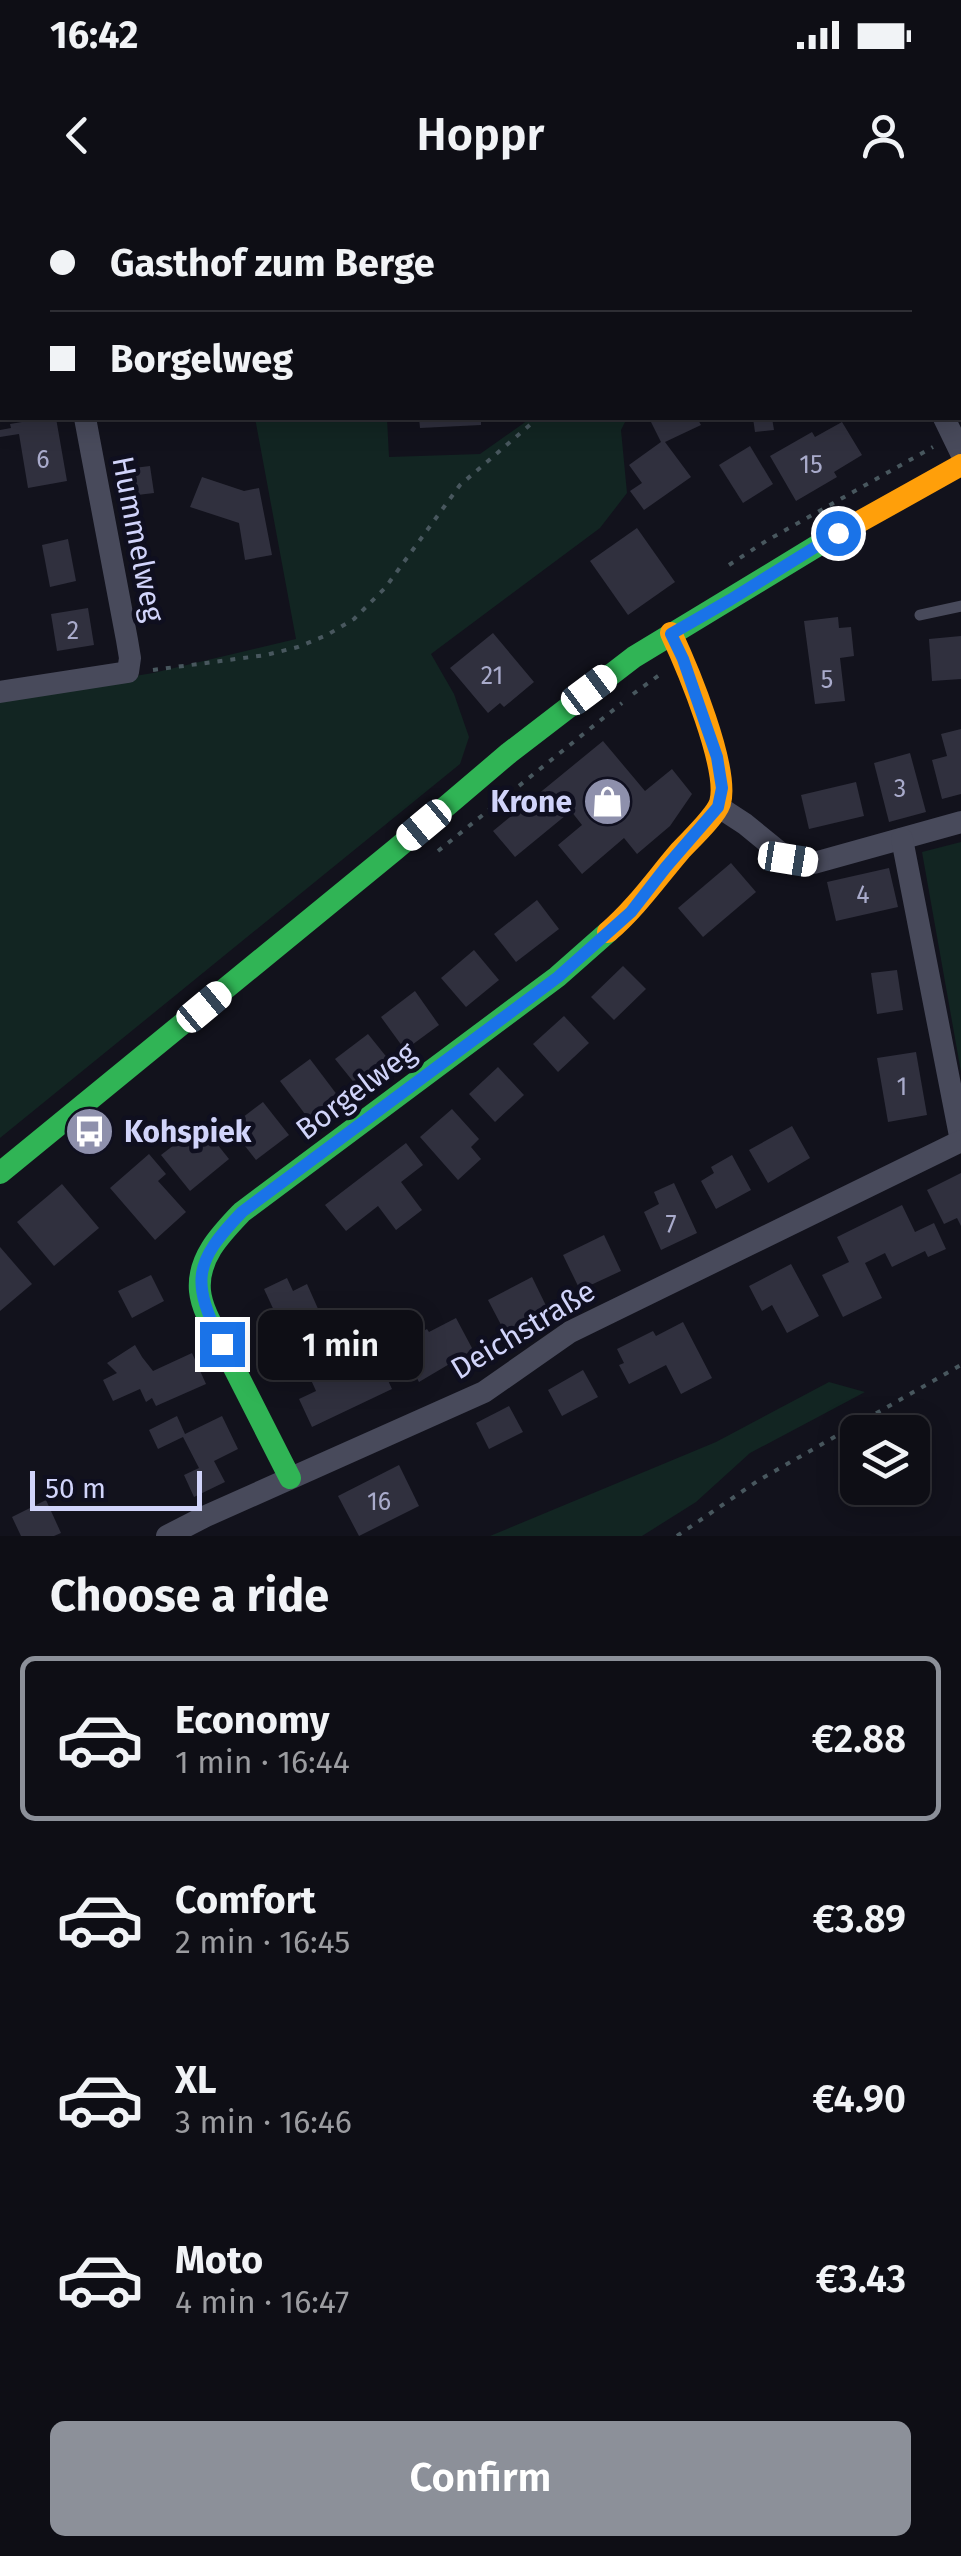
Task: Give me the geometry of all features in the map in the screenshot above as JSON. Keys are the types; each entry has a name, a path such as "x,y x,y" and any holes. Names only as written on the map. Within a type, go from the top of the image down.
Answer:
{"main road":[{"path":"0,1173 509,752 634,658 961,464"},
{"path":"671,634 717,757 722,788 718,807"},
{"name":"Borgelweg","path":"290,1478 210,1320 200,1292 206,1255 242,1212 558,977 631,912 718,807"}],"street":[{"name":"Hummelweg","path":"85,420 127,640 128,672"},
{"path":"945,420 961,453"},
{"path":"0,692 128,672"},
{"path":"718,807 788,859 814,863 961,822"},
{"path":"902,839 961,1141"},
{"name":"Deichstraße","path":"166,1536 484,1392 570,1332 961,1141"}],"lane":[{"path":"920,615 961,606"}],"path":[{"path":"128,672 266,656 298,648 354,618 385,588 460,485 536,420"},
{"path":"438,851 628,698 683,659"},
{"path":"677,1536 759,1480 961,1366"}],"green space":[{"path":"255,420 387,420 389,457 480,454 528,420 626,420 621,430 627,493 600,528 431,654 454,694 469,737 460,764 0,1138 0,698 153,673 296,639"},
{"path":"961,842 961,1072 922,852"},
{"path":"829,1382 865,1392 750,1453 696,1502 642,1536 490,1536 716,1442"}],"building":[{"path":"56,420 67,481 28,488 19,434 0,437 0,430 11,428 10,424"},
{"path":"419,420 481,420 481,425 420,428"},
{"path":"650,420 698,420 701,425 665,442 691,477 644,510 630,491 642,483 629,465 661,442"},
{"path":"753,420 772,420 774,430 755,432"},
{"path":"842,422 862,455 834,472 837,477 796,501 770,456 812,432 815,437"},
{"path":"750,446 773,484 743,503 719,465"},
{"path":"150,466 154,493 129,496 126,469"},
{"path":"202,477 244,491 259,488 272,555 245,560 239,523 190,507"},
{"path":"637,528 675,582 628,615 590,561"},
{"path":"68,539 76,581 50,587 42,545"},
{"path":"88,608 94,645 57,651 51,614"},
{"path":"838,617 839,628 851,627 854,656 840,658 845,701 815,704 804,621"},
{"path":"493,633 534,682 504,707 500,703 488,713 450,668"},
{"path":"961,636 961,679 932,681 929,639"},
{"path":"961,729 961,794 942,799 932,760 947,756 941,734"},
{"name":"Krone","path":"603,741 645,791 672,769 692,794 670,826 637,854 624,838 582,874 558,845 582,825 571,811 515,857 493,831"},
{"path":"910,753 926,812 889,822 874,763"},
{"path":"856,782 864,816 809,829 801,795"},
{"path":"731,863 756,892 703,937 678,908"},
{"path":"889,868 898,907 836,921 827,882"},
{"path":"537,900 559,929 516,962 494,934"},
{"path":"474,950 499,980 466,1007 441,978"},
{"path":"623,966 646,989 614,1020 591,997"},
{"path":"897,970 903,1010 877,1014 871,973"},
{"path":"415,991 439,1025 405,1050 381,1017"},
{"path":"564,1016 589,1043 558,1072 533,1044"},
{"path":"368,1034 393,1065 360,1090 335,1059"},
{"path":"916,1052 927,1115 888,1122 877,1058"},
{"path":"310,1059 341,1100 311,1122 280,1081"},
{"path":"498,1067 524,1095 495,1122 469,1094"},
{"path":"263,1102 289,1135 256,1160 230,1127"},
{"path":"452,1109 479,1139 471,1147 481,1159 458,1180 420,1137"},
{"path":"201,1124 229,1159 190,1191 161,1155"},
{"path":"792,1126 810,1158 768,1183 749,1150"},
{"path":"406,1143 423,1165 401,1182 422,1210 396,1230 378,1206 346,1231 325,1205"},
{"path":"149,1154 166,1174 158,1181 186,1212 155,1240 110,1188"},
{"path":"732,1155 751,1190 716,1209 701,1181 714,1173 711,1167"},
{"path":"961,1173 961,1226 957,1218 944,1224 927,1190"},
{"path":"674,1183 697,1233 661,1250 644,1212 659,1204 654,1192"},
{"path":"62,1184 99,1228 54,1266 17,1222"},
{"path":"902,1205 915,1232 934,1223 946,1249 928,1257 925,1251 892,1267 885,1253 865,1263 882,1298 843,1317 822,1275 849,1262 837,1237"},
{"path":"604,1235 621,1271 580,1290 563,1255"},
{"path":"0,1247 32,1284 0,1311"},
{"path":"791,1264 819,1316 787,1333 772,1305 762,1311 749,1286"},
{"path":"151,1275 164,1301 132,1318 118,1291"},
{"path":"532,1277 552,1318 509,1340 488,1300"},
{"path":"287,1278 293,1291 307,1284 347,1374 378,1359 392,1389 312,1427 299,1399 316,1391 307,1371 300,1374 264,1289"},
{"path":"456,1318 473,1350 419,1382 399,1344"},
{"path":"683,1322 712,1378 681,1394 666,1365 629,1384 619,1365 624,1363 617,1349 653,1331 656,1336"},
{"path":"135,1345 153,1371 192,1353 206,1384 156,1406 152,1398 146,1402 140,1389 113,1401 103,1380 117,1373 107,1363"},
{"path":"583,1370 598,1397 562,1416 548,1390"},
{"path":"509,1406 523,1432 489,1449 476,1423"},
{"path":"177,1416 185,1434 222,1416 238,1449 214,1461 225,1482 194,1497 184,1475 199,1468 183,1437 158,1449 149,1430"},
{"path":"399,1465 419,1506 359,1536 338,1496"},
{"path":"46,1500 61,1533 21,1536 12,1517"}],"traffic: fast":[{"path":"0,1173 509,753 634,657 825,541"},
{"path":"290,1478 204,1307 200,1279 206,1257 242,1212 557,977 608,932"}],"traffic: slow":[{"path":"825,541 961,465"},
{"path":"608,932 720,803 719,767 713,743 671,633"}],"place":[{"name":"Krone","path":"607,802"},
{"name":"Kohspiek","path":"89,1132"}],"route":[{"path":"222,1344 200,1292 206,1255 219,1236 242,1212 558,977 631,912 718,807 722,788 717,757 671,634 838,533"}]}
